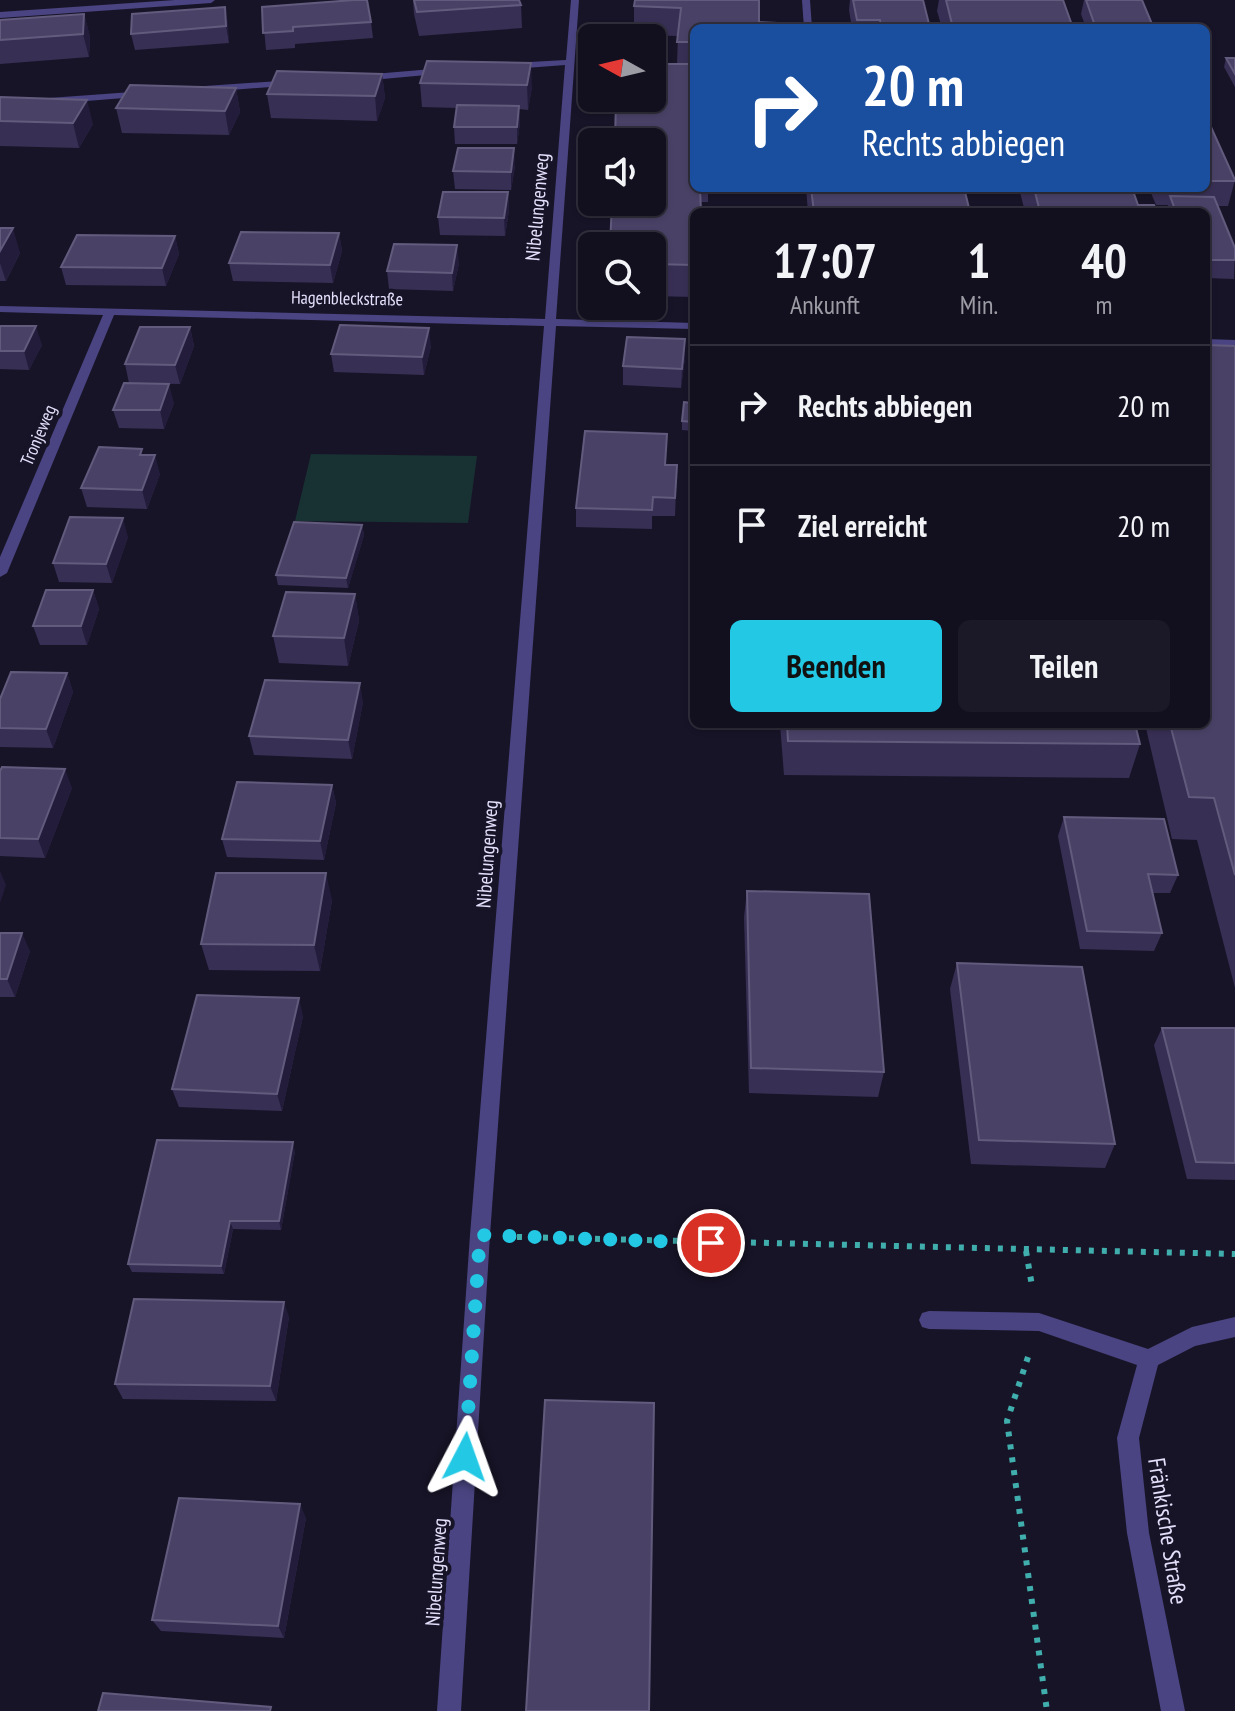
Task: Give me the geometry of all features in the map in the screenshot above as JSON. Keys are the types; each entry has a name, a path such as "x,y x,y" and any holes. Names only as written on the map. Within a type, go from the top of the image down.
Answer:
{"street":[{"path":"0,15 211,0"},
{"name":"Nibelungenweg","path":"449,1711 480,1235 575,0"},
{"path":"806,0 808,24"},
{"path":"507,67 571,62"},
{"path":"349,79 460,70"},
{"path":"190,90 301,82"},
{"path":"32,102 159,93"},
{"name":"Hagenbleckstraße","path":"0,309 690,326"},
{"name":"Tronjeweg","path":"0,573 110,311"},
{"path":"1210,342 1235,343"},
{"path":"929,1320 1039,1322 1149,1359 1192,1337 1235,1327"},
{"name":"Fränkische Straße","path":"1149,1359 1128,1438 1138,1533 1173,1711"}],"path":[{"path":"480,1235 1235,1254"},
{"path":"1026,1251 1039,1322 1007,1421 1047,1711"}],"green space":[{"path":"311,454 477,456 468,523 295,521"}],"building":[{"path":"367,0 371,22 293,27 293,31 263,33 262,7"},
{"path":"414,0 519,0 521,5 417,12"},
{"path":"635,0 759,0 759,22 777,24 690,24 690,42 677,42 681,8 634,6"},
{"path":"853,0 923,0 929,24 880,24 880,20 857,20"},
{"path":"946,0 1063,0 1072,24 952,24"},
{"path":"1086,0 1142,0 1152,24 1094,23"},
{"path":"225,7 226,26 131,34 132,14"},
{"path":"84,14 83,34 0,40 0,20"},
{"path":"1226,58 1235,58 1235,74"},
{"path":"427,61 531,63 527,85 420,83"},
{"path":"666,64 690,64 690,192 700,192 701,208 690,208 690,265 666,264 666,232 611,232 611,216 666,216 666,128 615,128 616,112 666,112"},
{"path":"277,71 382,74 375,96 267,94"},
{"path":"130,85 236,88 225,111 116,108"},
{"path":"0,97 87,100 73,123 0,121"},
{"path":"457,105 519,106 517,127 454,127"},
{"path":"1210,125 1235,180 1210,181"},
{"path":"458,148 514,148 511,172 453,171"},
{"path":"443,192 508,192 504,218 438,217"},
{"path":"812,192 965,192 969,208 814,208"},
{"path":"1035,192 1133,192 1138,205 1154,205 1155,208 1072,208 1039,208"},
{"path":"1170,196 1214,197 1235,248 1235,260 1210,260 1210,208 1174,208"},
{"path":"0,228 13,228 0,251"},
{"path":"241,232 339,233 330,265 229,263"},
{"path":"77,235 175,236 162,268 61,267"},
{"path":"394,244 457,245 452,273 387,271"},
{"path":"340,325 429,328 422,357 331,354"},
{"path":"0,326 36,326 24,351 0,351"},
{"path":"140,327 190,327 175,365 125,364"},
{"path":"627,337 685,339 682,369 623,366"},
{"path":"1210,345 1235,346 1235,875 1214,798 1189,797 1171,728 1210,728"},
{"path":"124,383 169,384 160,410 113,410"},
{"path":"684,402 690,403 690,422 682,421"},
{"path":"585,431 667,434 665,465 677,465 675,498 653,497 652,510 576,508"},
{"path":"99,447 142,449 140,455 155,455 142,490 81,488"},
{"path":"70,517 123,518 106,564 53,563"},
{"path":"294,522 362,525 346,578 276,575"},
{"path":"46,590 93,590 81,626 33,626"},
{"path":"286,592 355,594 344,638 273,636"},
{"path":"11,672 67,673 46,729 0,728 0,699"},
{"path":"265,680 360,683 348,740 249,736"},
{"path":"787,728 1136,728 1140,744 788,741"},
{"path":"2,767 65,769 38,839 0,838"},
{"path":"237,782 332,785 320,841 222,839"},
{"path":"1064,817 1164,819 1178,875 1148,874 1162,933 1087,931"},
{"path":"216,873 326,873 314,945 201,944"},
{"path":"747,891 869,894 884,1072 751,1068"},
{"path":"0,933 22,933 7,979 0,979"},
{"path":"957,963 1082,967 1115,1144 979,1140"},
{"path":"197,995 299,998 277,1094 172,1089"},
{"path":"1162,1028 1235,1028 1235,1163 1196,1162"},
{"path":"157,1140 293,1142 279,1221 230,1221 221,1266 128,1264"},
{"path":"134,1299 284,1302 270,1386 115,1384"},
{"path":"545,1400 654,1403 649,1711 526,1711"},
{"path":"179,1498 300,1504 278,1626 152,1620"},
{"path":"103,1693 271,1707 270,1711 98,1711"}],"route":[{"path":"465,1457 480,1235 711,1243"}]}
